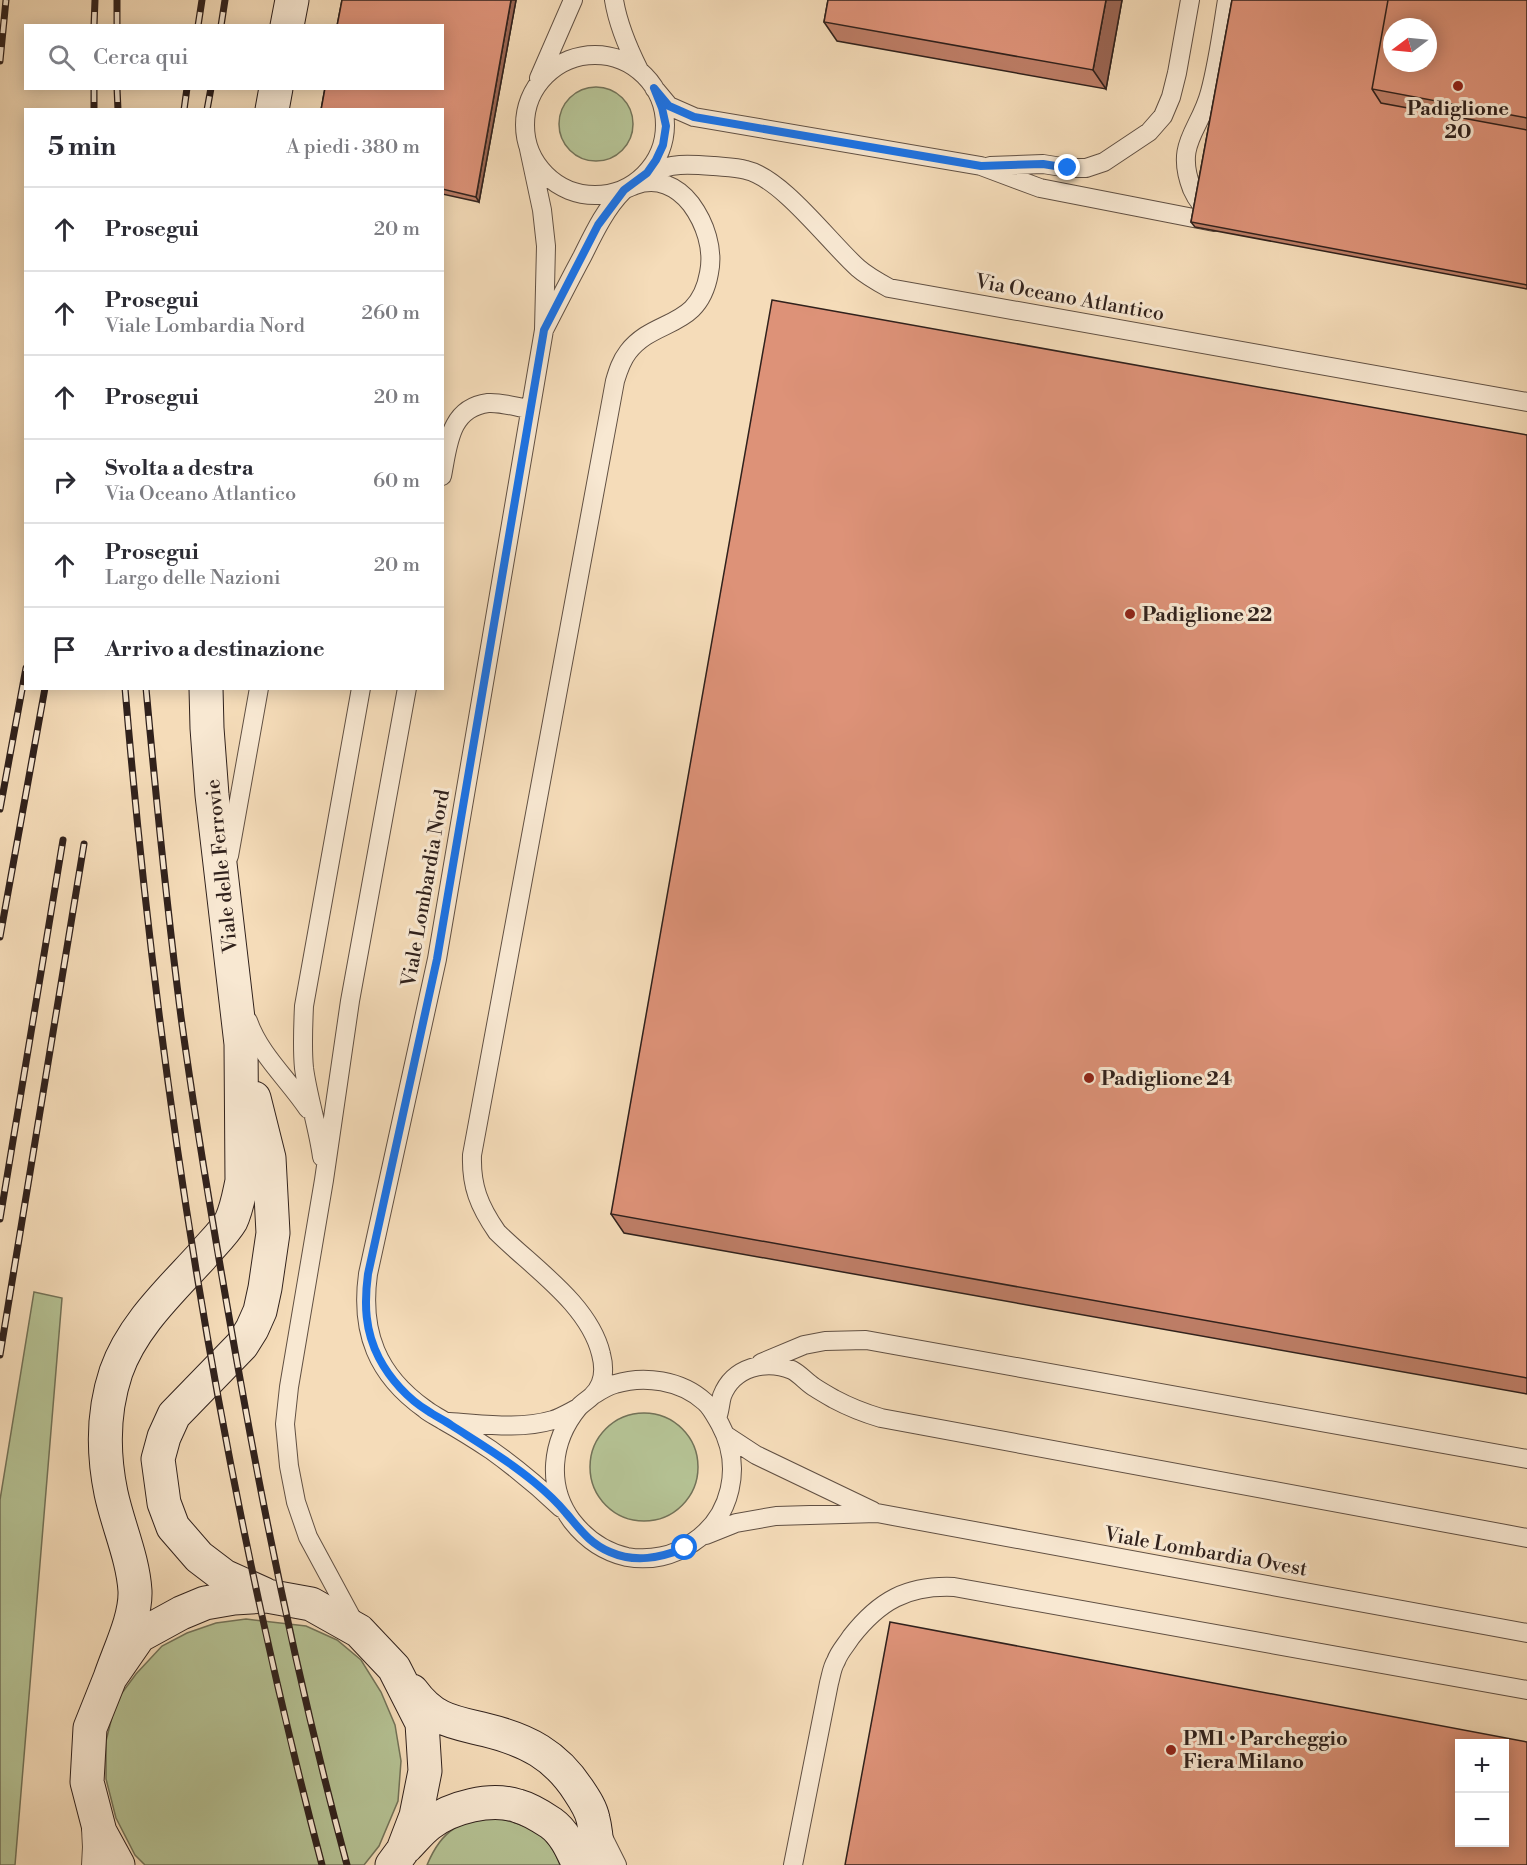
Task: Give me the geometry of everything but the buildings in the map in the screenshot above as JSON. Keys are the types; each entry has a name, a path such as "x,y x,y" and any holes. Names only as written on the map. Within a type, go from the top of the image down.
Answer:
{"street":[{"path":"287,24 292,0"},
{"path":"272,108 276,90"},
{"name":"Viale delle Ferrovie","path":"110,1678 134,1609 135,1591 132,1569 111,1493 106,1459 108,1402 117,1371 131,1340 149,1315 230,1222 238,1202 242,1181 241,1044 212,795 206,690"},
{"name":"Viale delle Ferrovie","path":"241,1044 269,1158 273,1233 265,1288 260,1311 242,1346 174,1415 164,1437 158,1459 164,1503 172,1527 199,1557 224,1576 267,1596"},
{"path":"118,1865 100,1832 87,1782 90,1728 110,1678 139,1636 181,1613 205,1603 267,1596 310,1604 359,1631 394,1668 416,1697 438,1717 512,1737 538,1749 560,1765 586,1801 594,1820 598,1865"},
{"path":"394,1668 422,1723 425,1772 417,1816 399,1860"},
{"path":"399,1860 430,1823 452,1811 495,1803 519,1806 552,1824 569,1842 579,1865"}],"lane":[{"path":"573,0 527,107 525,128 529,149 539,168 554,183 571,192 590,196 608,194 650,181 661,182 678,190 698,214 706,233 710,252 710,271 704,291 696,306 683,316 643,338 629,351 620,364 615,381 474,1143 471,1176 487,1218 497,1232 576,1306 594,1333 601,1354 603,1370 602,1382 595,1394"},
{"path":"614,0 616,15 640,72"},
{"path":"981,166 1043,164 1086,168 1104,162 1149,132 1163,116 1171,97 1190,0"},
{"path":"536,87 549,71 568,60 586,55 604,55 623,61 640,72 669,106 694,117 981,166 1040,188 1231,226 1206,210 1194,194 1187,177 1185,158 1188,143 1211,91 1227,0"},
{"path":"624,190 647,173 663,145 666,126 654,88"},
{"name":"Viale Lombardia Nord","path":"529,149 542,210 546,246 544,330 437,959 368,1274 365,1297 370,1339 394,1381 426,1410 491,1450 533,1481 566,1513"},
{"name":"Via Oceano Atlantico","path":"647,173 668,165 687,164 747,170 771,182 859,269 889,288 1527,402"},
{"name":"Viale Lombardia Nord","path":"544,330 598,225 624,190"},
{"path":"444,466 450,436 455,423 464,413 488,403 530,409"},
{"path":"223,887 259,690"},
{"path":"324,1180 318,1132 304,1070 302,1042 304,1006 361,690"},
{"path":"359,1631 308,1537 296,1502 289,1466 285,1424 350,1001 407,690"},
{"path":"234,976 251,1031 270,1061 296,1090 318,1132"},
{"path":"717,1418 722,1396 740,1373 751,1367 804,1345 825,1341 866,1340 1527,1459"},
{"path":"751,1367 778,1366 794,1371 813,1387 855,1410 881,1418 1527,1538"},
{"path":"633,1380 651,1380 669,1383 705,1402 727,1436 732,1456 733,1478 728,1499 718,1519 704,1536 685,1548 648,1559 610,1552 594,1543 579,1530 566,1513 556,1485 555,1458 559,1441 578,1408 595,1394 613,1384 633,1380"},
{"name":"Viale Lombardia Nord","path":"446,1422 511,1426 533,1424 555,1419 578,1408"},
{"name":"Viale Lombardia Ovest","path":"727,1436 756,1455 877,1513"},
{"name":"Viale Lombardia Ovest","path":"704,1536 736,1523 776,1516 877,1513 1527,1633"},
{"path":"793,1865 829,1683 836,1661 860,1626 876,1609 916,1590 936,1586 954,1587 1527,1690"},
{"path":"87,1782 92,1847 91,1865"},
{"path":"594,1820 617,1865"}],"green space":[{"path":"596,87 610,90 622,98 630,110 633,124 630,138 622,150 610,158 596,161 582,158 570,150 562,138 559,124 562,110 570,98 582,90"},
{"path":"34,1292 62,1298 15,1865 0,1865 0,1500"},
{"path":"644,1413 665,1417 683,1428 694,1446 698,1467 694,1488 683,1506 665,1517 644,1521 623,1517 605,1506 594,1488 590,1467 594,1446 605,1428 623,1417"},
{"path":"246,1619 306,1626 337,1640 361,1660 381,1692 395,1725 401,1761 398,1801 379,1846 364,1865 145,1865 135,1855 116,1818 106,1779 106,1741 116,1701 136,1674 162,1646 187,1633 216,1623"},
{"path":"497,1818 536,1832 550,1845 560,1865 427,1865 439,1843 454,1829 473,1821"}],"railway":[{"path":"0,61 6,0"},
{"path":"94,24 95,0"},
{"path":"117,0 117,24"},
{"path":"198,24 202,0"},
{"path":"221,24 225,0"},
{"path":"94,90 94,108"},
{"path":"117,90 118,108"},
{"path":"184,108 187,90"},
{"path":"207,108 211,90"},
{"path":"0,809 24,679"},
{"path":"0,937 45,690"},
{"path":"125,690 156,985 175,1133 198,1281 253,1575 322,1865"},
{"path":"146,690 181,1017 217,1247 276,1565 316,1746 347,1865"},
{"path":"0,1219 63,840"},
{"path":"0,1355 84,844"}],"place":[{"name":"Padiglione 20","path":"1458,86"},
{"name":"Padiglione 22","path":"1130,614"},
{"name":"Padiglione 24","path":"1089,1078"},
{"name":"PM1 • Parcheggio Fiera Milano","path":"1171,1750"}],"route":[{"path":"685,1548 648,1559 610,1552 594,1543 533,1481 491,1450 426,1410 411,1398 394,1381 380,1360 370,1339 366,1320 365,1297 368,1274 437,959 544,330 598,225 624,190 647,173 663,145 666,126 654,88 669,106 694,117 981,166 1043,164 1068,168"}]}
